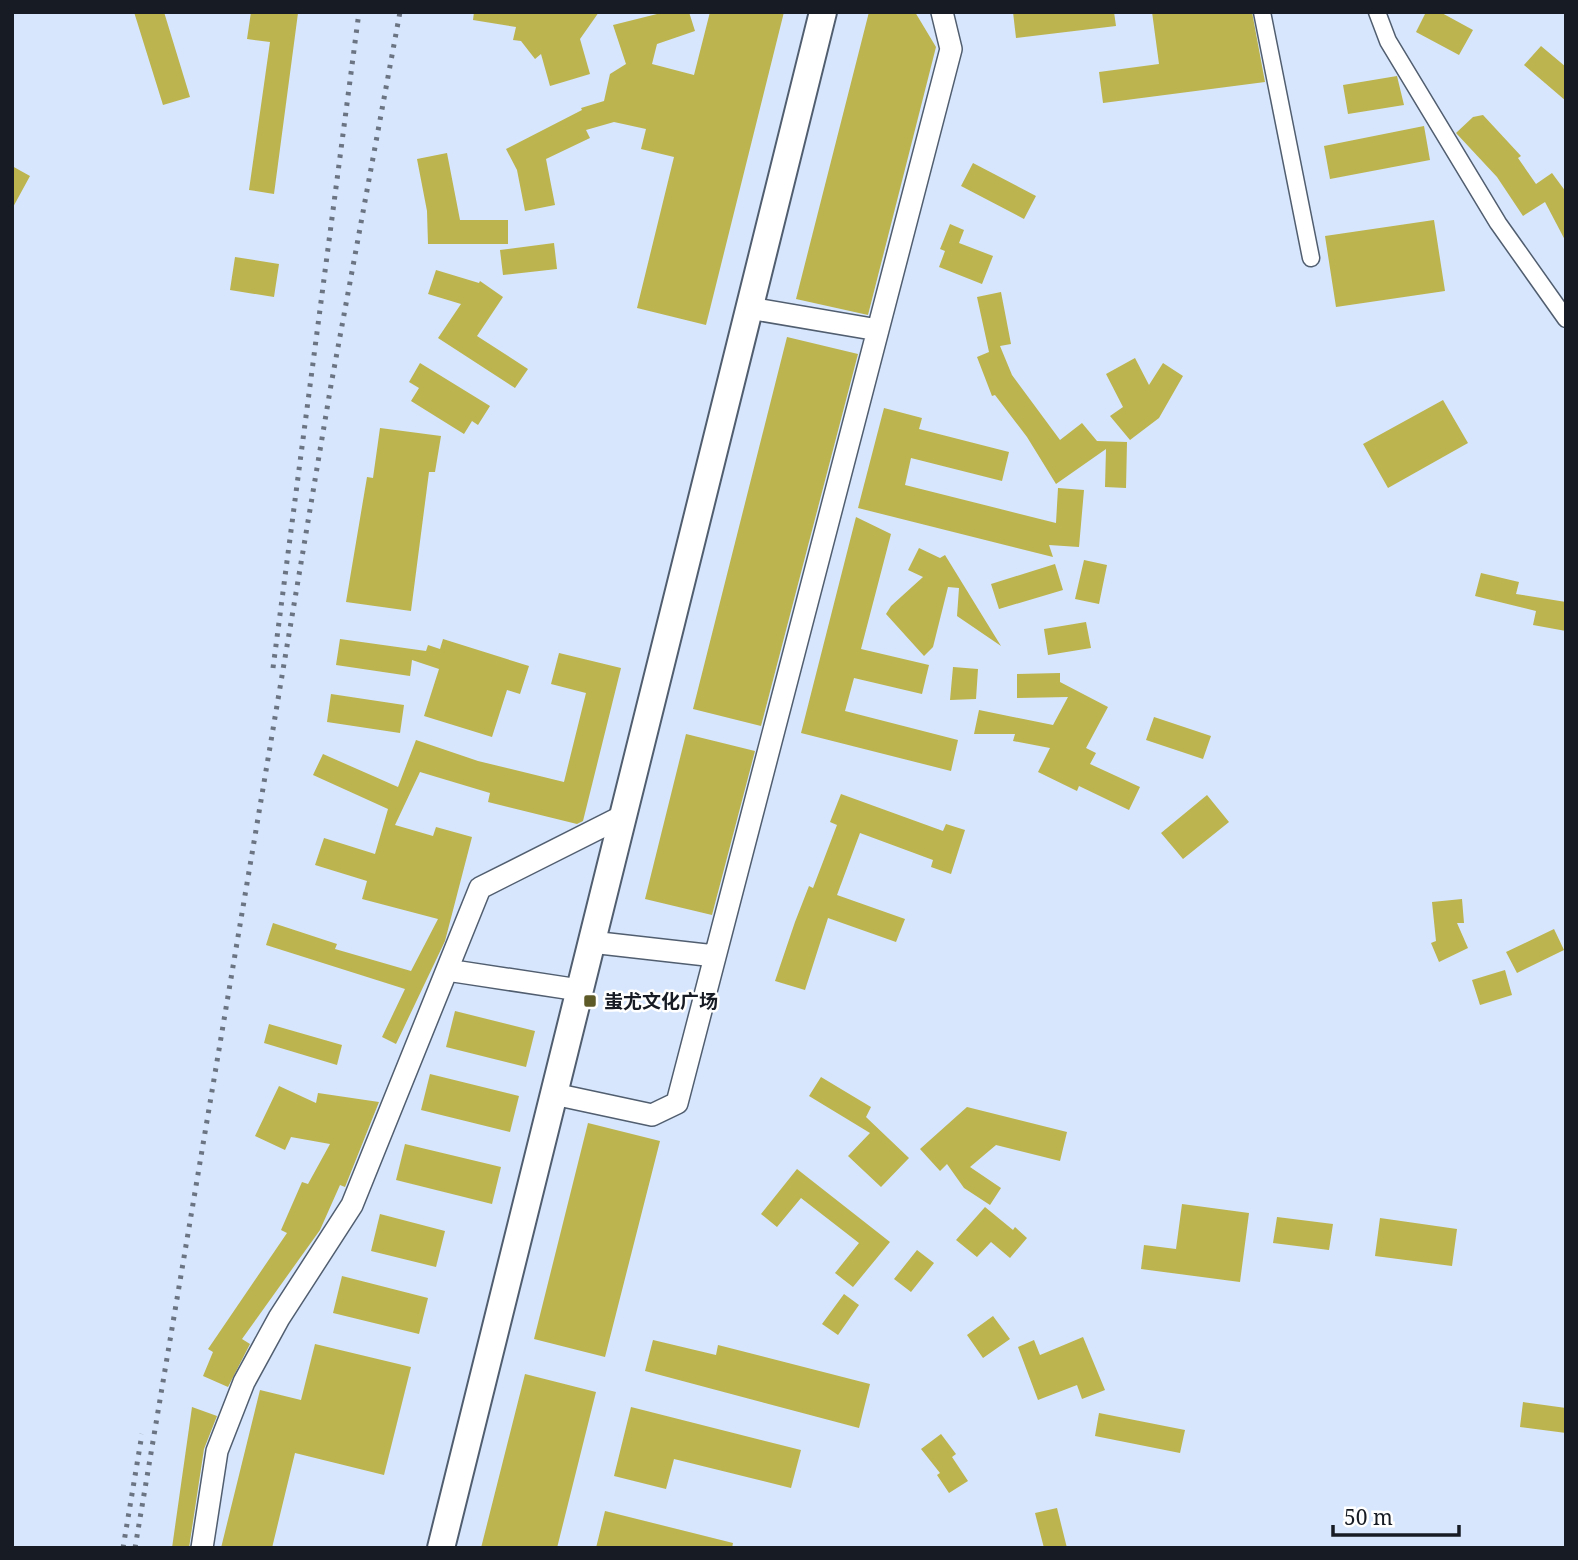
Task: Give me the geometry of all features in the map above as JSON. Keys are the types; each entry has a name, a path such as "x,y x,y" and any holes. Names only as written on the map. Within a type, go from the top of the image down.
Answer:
{"main road":[{"path":"441,1548 823,12"}],"street":[{"path":"554,1094 653,1115 677,1102 951,48 942,12"},
{"path":"1262,12 1311,258"},
{"path":"1377,12 1388,41 1498,223 1566,319"},
{"path":"749,308 878,330"},
{"path":"202,1548 217,1451 244,1382 279,1318 352,1205 480,888 623,816"},
{"path":"591,942 715,956"},
{"path":"447,970 579,990"}],"building":[{"path":"134,12 164,12 190,97 163,105"},
{"path":"251,12 298,13 274,194 249,190 270,42 247,39"},
{"path":"474,12 599,12 580,39 590,74 550,86 541,54 535,59 521,41 513,40 516,27 473,20"},
{"path":"665,12 689,12 695,31 657,44 652,64 694,75 710,12 784,12 706,325 637,308 674,157 641,149 646,129 614,122 586,130 590,138 546,159 555,205 525,211 517,170 506,149 582,110 581,108 604,101 610,74 626,64 613,25"},
{"path":"869,12 915,12 936,47 868,315 796,299"},
{"path":"1013,12 1114,12 1116,26 1016,38"},
{"path":"1152,12 1252,12 1265,82 1103,103 1099,72 1159,64"},
{"path":"1426,12 1440,12 1473,30 1459,55 1416,32"},
{"path":"1541,46 1566,67 1566,101 1524,65"},
{"path":"1397,76 1404,105 1348,114 1343,85"},
{"path":"1483,115 1521,156 1518,158 1536,184 1552,173 1566,192 1566,242 1545,202 1523,216 1497,177 1456,133 1473,117"},
{"path":"1424,126 1430,160 1330,179 1324,146"},
{"path":"447,153 460,220 508,220 508,244 428,244 427,211 417,159"},
{"path":"973,163 1036,196 1024,219 961,186"},
{"path":"12,166 30,176 12,209"},
{"path":"1434,220 1445,291 1336,307 1325,236"},
{"path":"950,224 964,230 959,243 993,256 982,284 939,267 945,251 940,249"},
{"path":"554,243 557,269 503,275 500,250"},
{"path":"235,257 279,264 274,297 230,290"},
{"path":"436,270 479,283 480,281 503,297 477,336 528,369 515,388 438,338 461,304 428,294"},
{"path":"1001,292 1011,344 1000,346 1012,375 1060,440 1082,423 1097,441 1127,442 1126,488 1105,487 1106,449 1056,484 1027,437 995,395 992,396 977,357 989,352 977,297"},
{"path":"787,337 858,354 761,726 693,709"},
{"path":"1135,358 1149,385 1163,363 1183,376 1159,418 1130,440 1110,416 1123,407 1106,374"},
{"path":"420,363 490,406 478,425 472,421 464,434 411,401 419,388 409,382"},
{"path":"1443,400 1468,443 1388,488 1363,444"},
{"path":"884,408 922,418 919,429 1009,452 1002,481 911,458 905,485 1056,523 1058,488 1084,490 1079,547 1049,545 1053,557 858,508"},
{"path":"380,428 441,436 435,472 429,472 411,611 346,602 367,477 373,478"},
{"path":"856,517 891,534 861,649 929,665 922,694 854,678 845,711 958,740 951,771 801,733"},
{"path":"919,548 940,558 945,555 1001,646 957,616 959,588 948,587 933,647 924,656 886,614 891,606 923,577 908,570"},
{"path":"1084,560 1107,565 1099,604 1075,599"},
{"path":"1055,564 1063,590 999,609 991,584"},
{"path":"1481,573 1519,582 1516,594 1566,602 1566,631 1533,625 1536,611 1475,596"},
{"path":"1086,622 1091,648 1048,655 1044,629"},
{"path":"340,639 426,651 428,645 440,649 443,639 529,666 520,694 507,690 492,737 424,716 439,669 412,660 410,676 336,665"},
{"path":"559,653 621,668 583,821 577,824 488,802 490,793 420,772 395,825 433,836 436,827 472,837 445,941 396,1044 382,1037 405,989 266,945 273,923 337,944 335,949 411,971 438,919 362,899 367,881 315,865 324,838 375,854 388,809 313,775 323,754 398,787 416,740 478,761 564,782 586,693 551,684"},
{"path":"953,667 978,669 976,699 950,700"},
{"path":"1060,673 1060,682 1108,707 1086,748 1096,753 1090,764 1140,787 1129,810 1079,786 1077,791 1038,772 1050,748 1013,741 1015,734 974,734 979,710 1053,725 1068,697 1017,698 1017,674"},
{"path":"331,694 404,705 400,733 327,722"},
{"path":"1154,717 1211,736 1203,759 1146,740"},
{"path":"686,734 755,751 712,915 645,899"},
{"path":"841,794 943,831 946,824 965,830 951,874 931,867 933,860 860,833 837,895 905,919 896,942 828,918 805,990 775,981 809,886 813,888 837,825 830,822"},
{"path":"1207,795 1229,822 1183,859 1161,833"},
{"path":"1462,899 1464,923 1457,923 1468,948 1439,962 1431,943 1436,941 1432,902"},
{"path":"1554,929 1564,950 1517,973 1506,952"},
{"path":"1505,970 1512,995 1480,1005 1472,980"},
{"path":"455,1011 535,1031 526,1067 446,1047"},
{"path":"269,1024 342,1045 337,1065 264,1043"},
{"path":"430,1074 519,1096 510,1132 421,1110"},
{"path":"821,1077 871,1107 866,1117 909,1158 881,1187 848,1156 870,1133 809,1096"},
{"path":"279,1086 316,1103 318,1093 379,1102 345,1187 340,1185 320,1230 242,1339 250,1344 228,1387 203,1376 213,1352 208,1349 287,1233 281,1230 302,1182 308,1184 330,1144 291,1137 285,1150 255,1136"},
{"path":"967,1107 1067,1132 1060,1161 996,1145 970,1167 1001,1188 990,1205 964,1188 947,1164 940,1171 920,1149"},
{"path":"588,1123 660,1141 605,1357 534,1339"},
{"path":"405,1144 501,1167 492,1204 396,1180"},
{"path":"797,1169 890,1242 853,1287 835,1273 859,1243 801,1198 777,1227 761,1214"},
{"path":"1182,1204 1249,1213 1240,1282 1141,1269 1144,1245 1176,1249"},
{"path":"985,1207 1027,1238 1010,1258 991,1242 977,1257 956,1240"},
{"path":"380,1214 445,1231 436,1267 371,1251"},
{"path":"1277,1217 1333,1224 1329,1250 1273,1243"},
{"path":"1380,1218 1457,1229 1452,1266 1375,1256"},
{"path":"917,1250 934,1263 911,1292 894,1279"},
{"path":"342,1276 428,1298 419,1334 333,1313"},
{"path":"844,1294 859,1305 838,1335 822,1324"},
{"path":"993,1316 1010,1339 983,1358 967,1335"},
{"path":"1083,1337 1105,1390 1082,1399 1077,1385 1038,1400 1018,1347 1034,1340 1040,1355"},
{"path":"653,1340 716,1355 718,1345 870,1384 859,1428 645,1371"},
{"path":"315,1344 411,1367 384,1475 295,1453 272,1548 221,1548 260,1390 301,1400"},
{"path":"525,1374 596,1392 557,1548 481,1548"},
{"path":"1523,1402 1566,1408 1566,1433 1520,1427"},
{"path":"192,1407 217,1416 204,1449 189,1548 172,1548"},
{"path":"631,1407 801,1450 791,1488 674,1459 666,1489 614,1476"},
{"path":"1099,1413 1185,1430 1180,1453 1095,1436"},
{"path":"941,1434 956,1454 952,1457 968,1481 949,1493 937,1475 940,1473 921,1449"},
{"path":"1057,1508 1067,1548 1044,1548 1035,1513"},
{"path":"605,1511 733,1543 732,1548 596,1548"}],"railway":[{"path":"273,668 359,12"},
{"path":"135,1548 331,385 400,12"},
{"path":"123,1548 142,1434"}],"place":[{"name":"蚩尤文化广场","path":"590,1001"}]}
